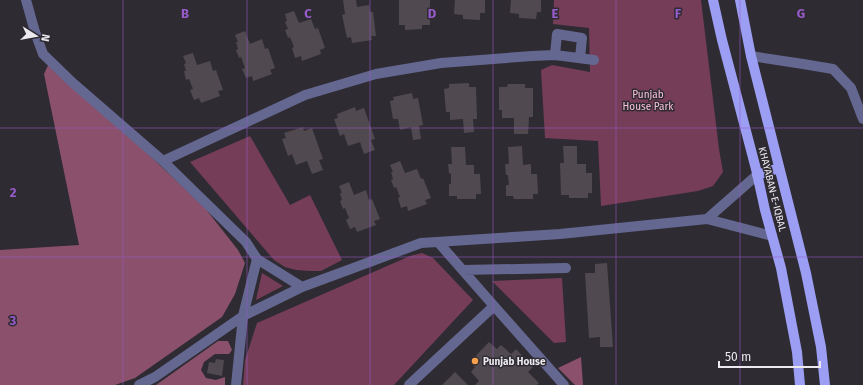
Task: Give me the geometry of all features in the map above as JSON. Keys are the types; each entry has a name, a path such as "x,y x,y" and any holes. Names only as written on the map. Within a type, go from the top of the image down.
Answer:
{"main road":[{"name":"KHAYABAN-E-IQBAL","path":"713,0 781,268 797,352 800,385"},
{"name":"KHAYABAN-E-IQBAL","path":"740,0 751,56 806,274 821,347 826,385"},
{"path":"757,175 779,168"}],"street":[{"path":"26,0 34,32 43,54 72,83 163,161 246,242 257,259 302,287"},
{"path":"555,55 557,34 582,38 580,58"},
{"path":"163,161 305,95 376,74 441,63 555,55 594,60"},
{"path":"751,56 833,69 851,88 863,119"},
{"path":"707,219 757,175"},
{"path":"140,385 243,316 302,287 421,243 560,234 707,219 772,236"},
{"path":"438,242 564,385"},
{"path":"236,385 243,316 257,259"},
{"path":"463,270 566,268"},
{"path":"409,385 494,306"}],"green space":[{"name":"Punjab House Park","path":"554,0 701,0 723,172 713,186 698,191 601,206 598,141 545,138 541,70 552,65 590,72 589,28 553,24"},
{"path":"250,136 290,205 310,195 342,260 321,271 310,271 296,270 285,267 274,260 190,162"},
{"path":"422,253 433,258 473,300 394,385 243,385 245,360 257,323 410,256"},
{"path":"262,273 283,286 256,300"},
{"path":"562,278 566,342 554,343 492,281"}],"shaded area":[{"path":"50,61 205,208 238,250 245,263 235,294 222,317 135,378 115,385 0,385 0,250 79,245 44,74"},
{"path":"218,341 228,341 232,350 229,354 215,354 204,362 201,370 206,378 216,380 225,377 225,385 156,385"},
{"path":"581,357 583,385 575,385 558,368"}],"building":[{"path":"343,0 356,0 357,7 369,5 370,12 373,12 376,36 371,36 372,40 352,43 351,37 347,38 342,15 345,14"},
{"path":"399,0 430,0 430,25 422,25 422,29 405,30 405,25 399,25"},
{"path":"455,0 485,0 485,13 480,13 480,20 463,19 463,15 454,14"},
{"path":"511,0 541,0 541,12 537,12 536,19 519,18 519,14 510,13"},
{"path":"294,11 299,23 311,19 315,29 318,28 325,48 320,50 321,54 302,61 301,56 295,58 292,48 294,47 285,30 288,29 285,22 287,21 285,14"},
{"path":"245,31 250,44 262,39 265,49 268,48 275,68 270,70 272,74 253,81 252,76 246,78 242,69 245,68 241,57 239,58 236,50 238,49 236,42 238,42 235,35"},
{"path":"193,53 197,65 210,61 213,71 216,70 223,90 218,91 220,96 201,103 199,98 194,100 190,90 193,89 189,79 186,80 184,64 186,63 183,56"},
{"path":"469,83 469,87 476,87 477,119 473,119 474,132 464,133 463,119 450,120 450,112 446,112 444,89 449,88 449,84"},
{"path":"508,84 525,84 525,88 533,88 533,117 529,117 528,134 514,134 514,118 502,118 502,110 499,110 499,87 507,87"},
{"path":"412,93 413,99 418,98 423,125 419,126 421,139 413,140 411,127 400,130 398,119 393,119 390,101 394,100 393,97"},
{"path":"355,107 356,111 364,108 375,139 371,140 375,150 364,154 360,142 348,146 344,134 340,136 334,119 338,118 337,114"},
{"path":"303,127 304,131 312,128 323,159 319,160 323,170 312,174 307,161 296,165 292,154 288,156 282,139 286,138 284,133"},
{"path":"522,146 523,165 531,164 531,174 537,174 538,194 533,194 533,199 514,199 513,196 506,196 506,185 509,185 505,164 509,164 508,147"},
{"path":"563,146 577,146 577,164 586,164 586,173 592,173 592,193 588,193 588,198 569,198 569,195 561,195 560,163 564,163"},
{"path":"451,147 465,147 466,165 474,165 474,174 480,174 481,194 476,194 476,199 457,199 457,196 449,196 451,174 449,173 448,164 452,164"},
{"path":"400,161 405,173 417,169 421,179 423,178 431,198 425,200 427,204 408,211 407,206 401,208 398,198 400,197 391,180 393,179 391,172 393,172 390,165"},
{"path":"349,182 354,195 366,190 369,200 372,199 380,219 374,221 376,225 357,232 355,227 350,229 346,220 349,218 340,201 342,200 340,193 342,193 339,186"},
{"path":"607,263 613,347 600,347 600,337 589,338 585,273 595,273 595,264"},
{"path":"489,342 497,349 501,345 511,354 516,349 533,367 528,372 539,383 537,385 475,385 479,381 471,372 475,367 470,362"},
{"path":"216,359 224,360 222,376 207,373 209,362 215,363"},
{"path":"455,372 468,385 442,385"}],"place":[{"name":"Punjab House","path":"475,361"}]}
